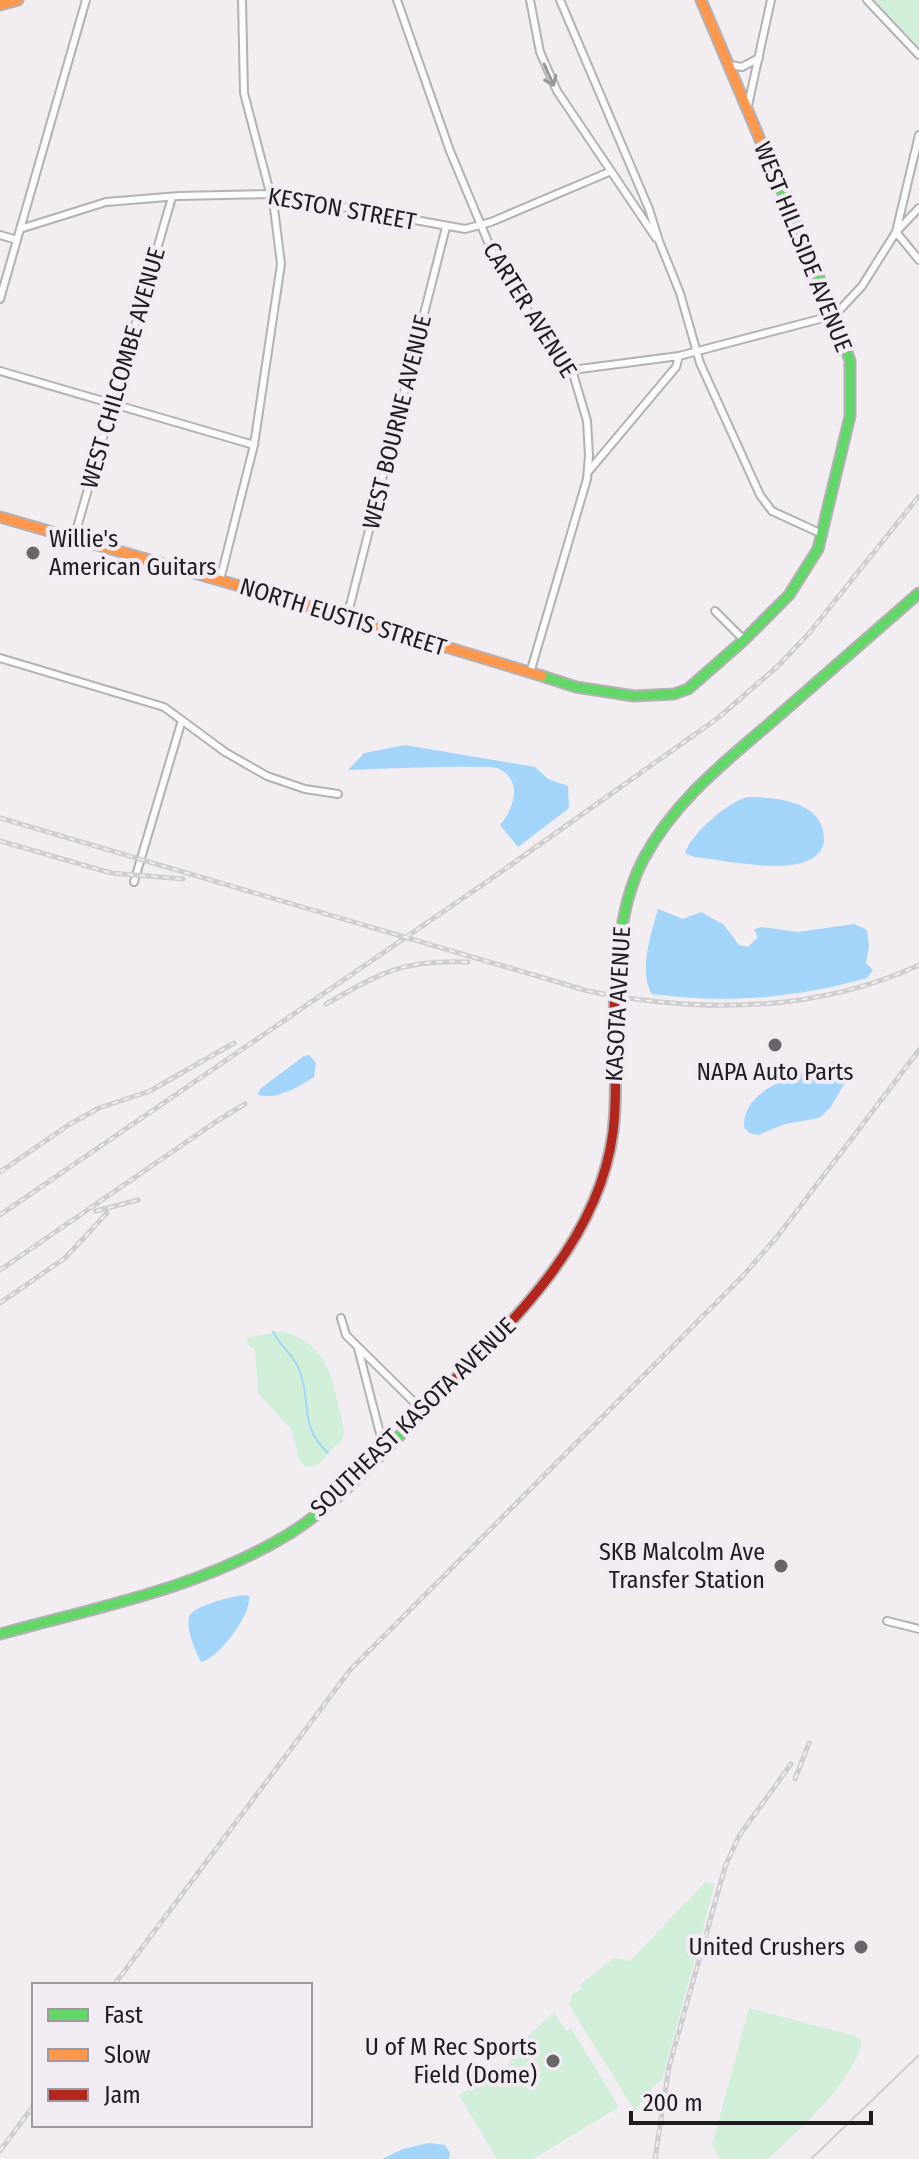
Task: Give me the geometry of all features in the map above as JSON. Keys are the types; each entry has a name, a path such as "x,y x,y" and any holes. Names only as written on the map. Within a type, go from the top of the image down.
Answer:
{"street":[{"path":"0,5 18,0"},
{"path":"0,299 86,0"},
{"path":"220,580 263,399 281,264 274,208 244,93 242,0"},
{"name":"CARTER AVENUE","path":"397,0 449,149 480,226 507,282 572,370 587,421 588,473 530,673"},
{"path":"530,0 540,52 565,107 659,241"},
{"path":"560,0 649,209 680,293 696,352 766,504 779,514 822,534"},
{"name":"WEST HILLSIDE AVENUE","path":"688,689 744,640 802,577 818,549 852,398 850,361 835,315 701,0"},
{"path":"747,110 771,0"},
{"path":"867,0 919,55"},
{"path":"727,64 742,67 759,58"},
{"path":"896,232 919,135"},
{"name":"KESTON STREET","path":"20,229 98,204 172,197 270,194 465,229 480,226 609,172"},
{"name":"WEST CHILCOMBE AVENUE","path":"74,538 172,197"},
{"path":"572,370 679,356 835,315 862,286 896,232 919,208"},
{"name":"WEST BOURNE AVENUE","path":"347,617 446,227"},
{"path":"896,232 919,260"},
{"path":"0,235 17,240"},
{"path":"588,473 676,367 679,356"},
{"path":"0,371 254,445"},
{"name":"NORTH EUSTIS STREET","path":"0,517 576,687 615,694 656,696 688,689"},
{"name":"KASOTA AVENUE","path":"594,1200 604,1174 613,1130 616,960 625,905 648,849 672,813 738,750 919,593"},
{"path":"715,611 744,640"},
{"path":"0,658 164,707 225,752 267,776 305,789 338,794"},
{"path":"134,882 182,720"},
{"name":"SOUTHEAST KASOTA AVENUE","path":"0,1634 173,1587 235,1564 291,1533 340,1493 533,1298 569,1247 594,1200"},
{"path":"341,1318 346,1335 423,1411"},
{"path":"358,1348 384,1449"},
{"path":"887,1621 919,1629"}],"green space":[{"path":"874,0 919,0 919,47"},
{"path":"281,1331 316,1350 333,1382 344,1428 343,1437 314,1466 305,1467 299,1459 291,1429 258,1393 255,1350 247,1344 246,1338"},
{"path":"705,1882 715,1884 662,2080 652,2086 635,2111 569,2005 572,1994 582,1989 580,1985 614,1958 630,1961"},
{"path":"749,2008 856,2036 862,2042 857,2057 836,2089 768,2159 721,2159 712,2145"},
{"name":"U of M Rec Sports Field (Dome)","path":"554,2012 566,2031 571,2028 619,2107 533,2159 497,2159 459,2095 508,2065 523,2041"}],"water":[{"path":"405,745 535,767 548,779 568,786 569,808 518,847 500,825 512,803 514,787 511,779 497,768 348,770 364,753"},
{"path":"747,797 784,800 808,809 822,827 824,840 820,851 811,859 799,863 770,866 694,857 685,853 711,820 730,805"},
{"path":"658,909 683,919 701,912 724,925 739,945 748,947 758,937 754,929 762,927 798,932 854,924 867,930 869,946 866,963 873,970 867,978 841,985 761,997 707,999 652,994 646,964"},
{"path":"309,1055 316,1063 314,1077 280,1094 258,1095 260,1089"},
{"path":"835,1061 844,1062 848,1078 830,1108 819,1118 785,1124 758,1135 749,1133 744,1127 746,1113 763,1092"},
{"path":"249,1596 248,1604 240,1624 216,1653 201,1662 190,1634 189,1617 205,1605"},
{"path":"429,2143 445,2145 450,2153 449,2159 382,2159 403,2149"}],"waterway":[{"path":"273,1332 299,1369 312,1432 328,1453"}],"tram line":[{"path":"811,2159 919,2055"}],"railway":[{"path":"0,1215 488,881 718,718 778,666 810,632 919,496"},
{"path":"0,818 588,991 630,998 714,1005 798,1000 879,981 919,965"},
{"path":"0,841 111,873 183,879"},
{"path":"326,1004 393,970 426,963 468,962"},
{"path":"0,1172 99,1108 150,1091 234,1043"},
{"path":"115,1983 350,1670 741,1278 777,1237 919,1050"},
{"path":"0,1270 245,1104"},
{"path":"96,1211 138,1200"},
{"path":"0,1303 65,1258 107,1213"},
{"path":"795,1779 809,1743"},
{"path":"655,2159 669,2067 725,1867 739,1836 791,1764"},
{"path":"0,2151 32,2108"}],"traffic: fast":[{"path":"542,676 576,687 634,696 674,694 688,689 789,595 818,549 850,416 850,361 835,315 772,168"},
{"path":"615,985 626,905 643,860 670,819 720,766 919,593"},
{"path":"0,1634 148,1594 220,1569 255,1553 309,1521 328,1505 441,1393"}],"traffic: slow":[{"path":"0,5 18,0"},
{"path":"701,0 772,168"},
{"path":"0,517 542,676"}],"traffic: jam":[{"path":"441,1393 497,1337 550,1276 591,1208 605,1171 613,1132 615,985"}],"place":[{"name":"Willie's American Guitars","path":"33,553"},
{"name":"NAPA Auto Parts","path":"775,1045"},
{"name":"SKB Malcolm Ave Transfer Station","path":"781,1566"},
{"name":"United Crushers","path":"861,1947"},
{"name":"U of M Rec Sports Field (Dome)","path":"553,2061"}]}
